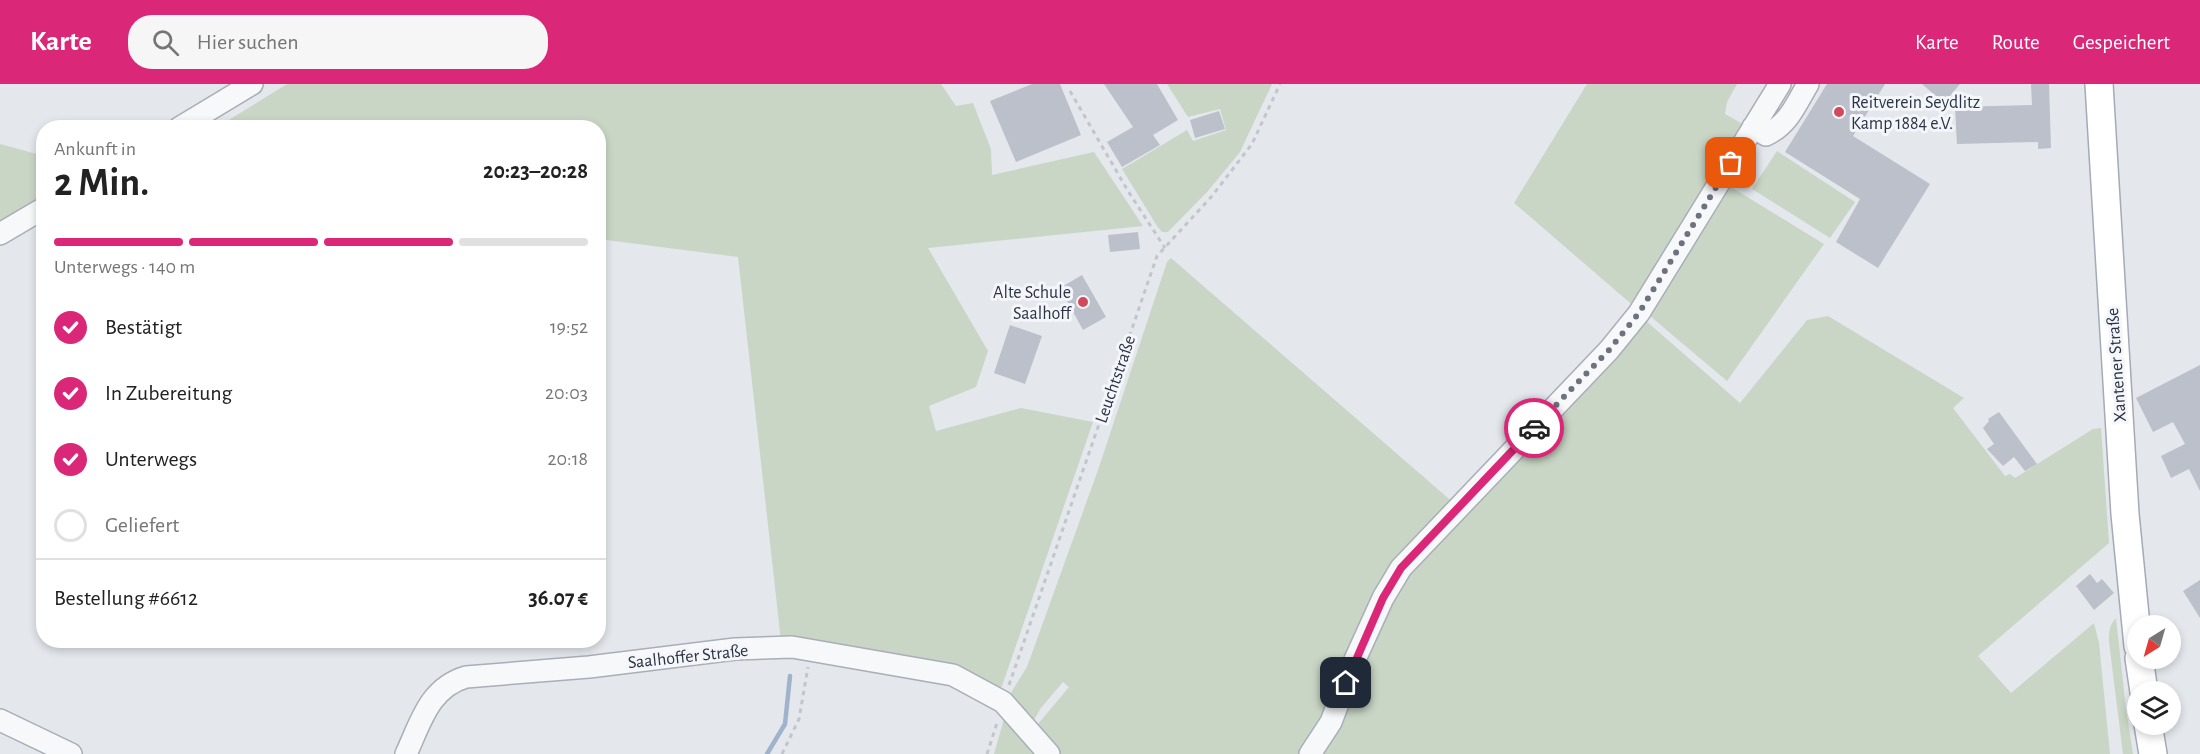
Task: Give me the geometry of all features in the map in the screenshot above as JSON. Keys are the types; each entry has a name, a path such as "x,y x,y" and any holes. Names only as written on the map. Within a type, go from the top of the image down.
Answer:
{"main road":[{"name":"Xantener Straße","path":"2099,84 2125,514 2135,615"},
{"path":"2150,735 2153,754"}],"street":[{"path":"192,120 252,84"},
{"path":"1310,754 1331,722 1353,663 1383,598 1401,568 1609,350 1639,313 1780,84"},
{"path":"1753,127 1766,135 1779,129 1808,84"},
{"path":"0,234 36,213"},
{"name":"Saalhoffer Straße","path":"406,754 428,707 441,690 451,682 466,677 589,667 735,649 775,646 811,650 953,675 1003,702"},
{"path":"1003,702 1049,754"},
{"path":"0,720 71,754"}],"path":[{"name":"Leuchtstraße","path":"987,754 1157,256 1212,196 1252,144 1280,84"},
{"path":"1070,92 1128,191 1165,248"},
{"path":"782,754 799,718 811,650"}],"green space":[{"path":"287,84 941,84 956,106 973,103 991,149 992,175 1094,152 1143,226 928,248 988,351 976,387 929,406 936,431 1021,408 1093,422 1002,686 997,690 781,641 738,257 606,240 606,120 229,120"},
{"path":"1167,84 1272,84 1240,152 1208,191 1168,232 1162,232 1122,169 1187,130 1193,141 1226,130 1220,109 1188,117"},
{"path":"1587,84 1737,84 1727,102 1725,114 1743,124 1636,308 1514,203"},
{"path":"0,144 36,154 36,211 0,232"},
{"path":"1777,151 1855,202 1830,238 1752,189"},
{"path":"1731,187 1824,244 1727,381 1650,316"},
{"path":"1171,258 1463,511 1645,320 1740,403 1807,320 1828,316 1964,398 1953,408 2005,476 2010,474 2015,478 2093,429 2101,428 2109,543 1978,656 2011,693 2094,623 2099,643 2110,754 994,754 1012,691 1027,667 1098,470 1167,262","holes":["1063,682 1069,687 1038,724 1034,720"]},
{"path":"2116,618 2127,715 2127,735 2130,735 2133,754 2123,754 2109,642 2109,632"}],"building":[{"path":"1032,84 1060,84 1081,135 1016,162 990,101"},
{"path":"1104,84 1157,84 1178,120 1153,135 1160,145 1122,167 1107,142 1133,127"},
{"path":"1827,84 1885,84 1853,136 1930,184 1878,268 1836,242 1860,199 1785,152"},
{"path":"1922,84 1960,84 1944,103"},
{"path":"2031,84 2049,84 2051,148 2038,149 2038,142 1957,144 1955,107 2032,105"},
{"path":"1219,111 1225,129 1195,138 1190,120"},
{"path":"1138,232 1140,249 1110,252 1108,235"},
{"name":"Alte Schule Saalhoff","path":"1082,275 1106,317 1083,330 1060,288"},
{"path":"1010,325 1042,336 1025,384 994,373"},
{"path":"2200,365 2200,491 2189,469 2171,478 2161,456 2185,444 2173,422 2153,432 2136,398"},
{"path":"1999,412 2037,464 2025,471 2014,457 2003,466 1987,449 1994,444 1983,428 1989,421 1988,419"},
{"path":"2090,574 2097,583 2102,579 2114,593 2094,610 2076,586"},
{"path":"2200,580 2200,618 2183,591"}],"waterway":[{"path":"767,754 785,724 790,676"}],"way so far":[{"path":"1534,428 1609,350 1639,313 1731,163"}],"place":[{"name":"Reitverein Seydlitz Kamp 1884 e.V.","path":"1839,112"},
{"name":"Alte Schule Saalhoff","path":"1083,302"}],"route":[{"path":"1346,683 1383,598 1401,568 1534,428"}]}
